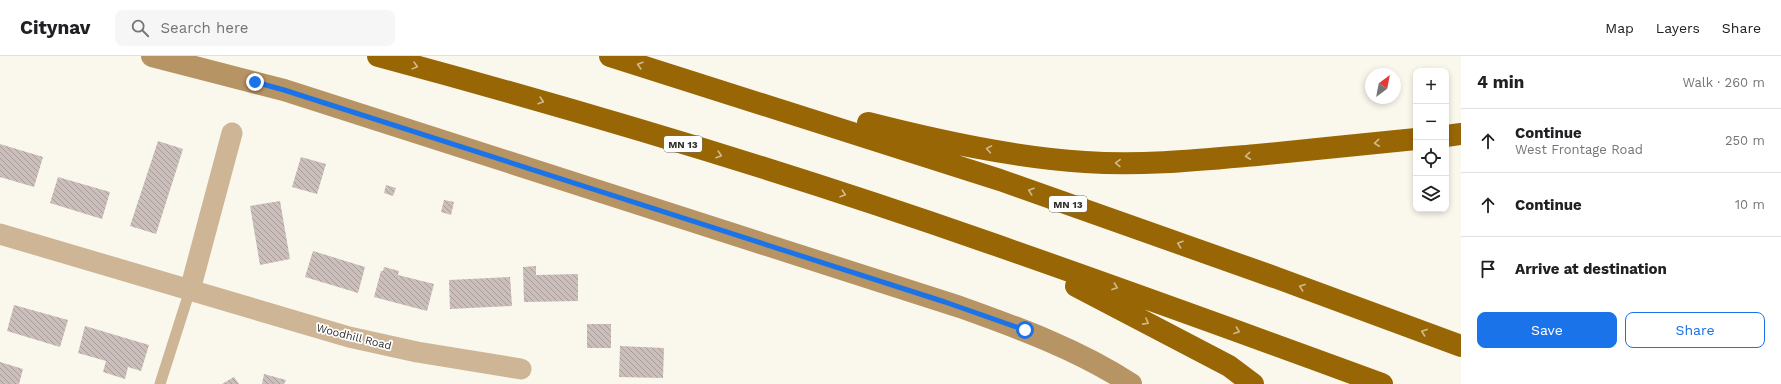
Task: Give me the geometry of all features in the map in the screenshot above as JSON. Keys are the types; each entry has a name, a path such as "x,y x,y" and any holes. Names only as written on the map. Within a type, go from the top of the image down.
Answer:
{"highway":[{"name":"MN 13","path":"378,56 506,91 729,158 986,241 1382,384"},
{"name":"MN 13","path":"610,56 1000,180 1277,278 1461,346"},
{"path":"670,74 909,133 1038,158 1086,162 1137,163 1200,160 1413,139"},
{"path":"1449,136 1461,134"},
{"path":"986,241 1132,314 1229,366 1253,384"}],"street":[{"path":"152,56 284,90 967,310 1025,330 1067,349 1131,384"},
{"path":"190,290 232,133"},
{"name":"Woodhill Road","path":"0,234 349,337 417,352 521,369"}],"lane":[{"path":"160,384 190,290"}],"building":[{"path":"158,141 183,149 156,234 130,226"},
{"path":"0,144 43,157 34,187 0,177"},
{"path":"301,157 326,164 317,194 292,187"},
{"path":"58,177 110,192 102,219 50,203"},
{"path":"386,185 396,188 393,196 384,193"},
{"path":"444,200 454,202 451,215 441,212"},
{"path":"280,201 290,259 260,265 250,206"},
{"path":"313,251 365,267 358,293 305,277"},
{"path":"536,266 536,275 578,274 578,301 524,302 523,267"},
{"path":"384,267 399,271 398,275 434,284 427,311 374,297 381,271 383,271"},
{"path":"510,277 512,306 450,309 449,280"},
{"path":"14,305 68,320 60,347 7,331"},
{"path":"587,324 611,324 611,348 587,348"},
{"path":"85,326 149,345 141,371 128,367 125,379 103,372 106,361 78,353"},
{"path":"620,346 664,348 663,378 619,377"},
{"path":"0,362 23,369 19,384 0,384"},
{"path":"264,374 286,380 284,384 262,384"},
{"path":"234,377 239,384 222,384"}],"route":[{"path":"255,82 945,302 1025,330"}]}
